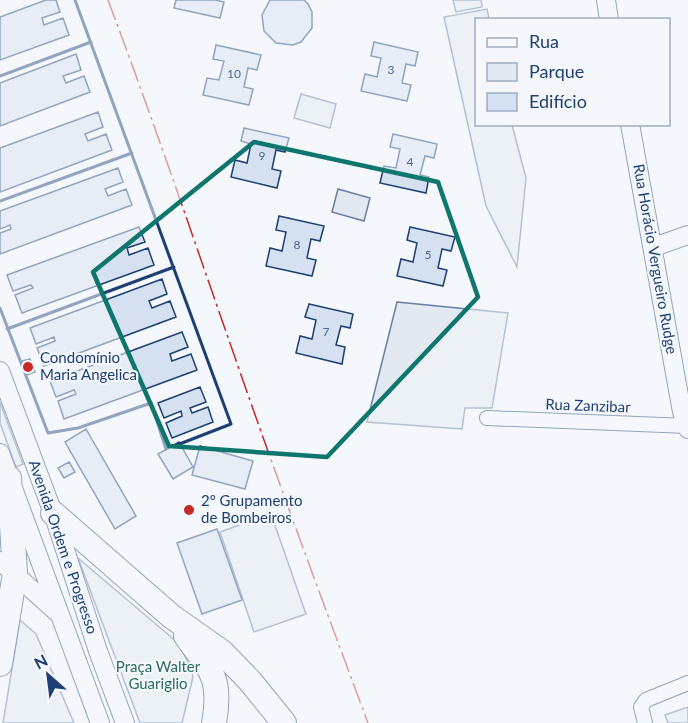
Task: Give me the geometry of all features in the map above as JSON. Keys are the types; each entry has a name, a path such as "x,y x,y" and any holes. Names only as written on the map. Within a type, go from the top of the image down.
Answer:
{"highway":[{"path":"0,664 13,520 4,470"},
{"path":"53,513 171,616 222,652 250,681 284,723"},
{"path":"171,616 214,675 217,691 214,723"}],"main road":[{"path":"606,0 609,18"},
{"name":"Rua Horácio Vergueiro Rudge","path":"630,126 682,412 688,427"},
{"path":"654,247 688,235"},
{"name":"Avenida Ordem e Progresso","path":"0,371 53,513 98,651 125,723"},
{"path":"13,520 53,513"},
{"name":"Avenida Ordem e Progresso","path":"13,520 62,617 100,723"},
{"path":"7,567 62,617"}],"street":[{"name":"Rua Zanzibar","path":"487,418 688,427"},
{"path":"645,723 641,707 650,696 688,683"}],"highlighted area":[{"path":"254,142 438,182 478,297 327,457 169,446 93,272"}],"green space":[{"path":"453,0 481,0 482,7 456,12"},
{"path":"487,9 489,18 475,18 475,126 512,126 526,178 517,267 486,206 444,17"},
{"path":"301,94 336,104 330,128 294,118"},
{"path":"338,189 370,198 364,221 332,212"},
{"path":"397,302 508,313 492,408 465,408 462,429 367,422"},
{"path":"0,402 23,464 16,467 0,423"},
{"path":"271,514 306,614 254,632 220,532"},
{"name":"Praça Walter Guariglio","path":"78,558 178,643 191,668 193,677 182,723 140,723"},
{"path":"20,620 36,634 74,723 3,723"},
{"path":"688,707 688,723 668,723 665,715"}],"building":[{"path":"46,0 56,0 60,12 42,18 44,25 63,18 69,35 0,60 0,17"},
{"path":"176,0 224,2 220,18 174,8"},
{"path":"270,0 304,0 308,4 312,12 312,28 301,42 293,45 276,43 264,31 262,15"},
{"path":"374,42 418,52 415,66 406,64 402,83 411,85 407,101 361,91 365,74 377,77 381,58 371,56"},
{"path":"216,45 261,55 257,70 248,68 244,87 253,89 249,105 203,95 207,78 219,80 224,61 213,59"},
{"path":"76,54 81,70 63,76 66,83 84,76 90,92 0,126 0,83"},
{"path":"98,112 103,127 85,134 88,141 106,134 112,150 0,192 0,148"},
{"path":"244,128 289,138 285,152 276,150 272,169 281,171 277,188 231,177 235,160 247,163 251,144 241,141"},
{"path":"393,134 437,144 434,158 425,156 420,175 429,177 426,193 380,183 384,166 396,168 400,149 390,147"},
{"path":"118,168 123,182 105,189 108,196 126,189 132,205 0,254 0,233 11,229 10,225 0,229 0,211"},
{"path":"279,216 324,226 320,241 311,239 307,258 316,260 312,276 266,266 270,248 282,251 286,232 276,230"},
{"path":"139,227 145,242 127,248 129,255 148,248 154,265 22,313 15,295 33,288 31,285 13,291 7,275"},
{"path":"410,227 455,237 451,251 442,249 438,268 447,270 443,286 397,276 401,259 413,262 417,243 407,240"},
{"path":"162,279 167,294 149,301 152,308 170,301 176,317 44,366 37,348 55,341 54,337 36,344 30,328"},
{"path":"309,304 353,314 350,328 341,326 336,345 345,347 342,364 296,353 300,336 312,339 316,320 305,317"},
{"path":"182,332 188,347 170,354 172,361 191,354 197,370 64,419 58,401 76,394 74,390 56,397 50,381"},
{"name":"Condomínio Maria Angelica","path":"30,359 35,372 27,375 22,361"},
{"path":"200,387 206,402 190,408 192,413 208,407 213,422 172,438 166,423 182,416 181,411 164,418 158,403"},
{"path":"86,429 136,516 115,529 65,442"},
{"path":"179,442 193,467 173,479 158,454"},
{"path":"200,446 253,461 245,489 192,475"},
{"path":"69,462 75,472 64,478 58,468"},
{"path":"217,529 242,600 202,614 177,543"}],"fence":[{"path":"0,308 48,433"}],"wall":[{"path":"75,0 231,424 177,445"},
{"path":"0,76 91,42"},
{"path":"0,201 132,153"},
{"path":"7,329 174,267"},
{"path":"0,308 48,433 78,428 151,403 166,449 168,448"}],"power":[{"path":"108,0 270,458 368,723"}],"place":[{"name":"Condomínio Maria Angelica","path":"28,367"},
{"name":"2º Grupamento de Bombeiros","path":"189,510"}]}
